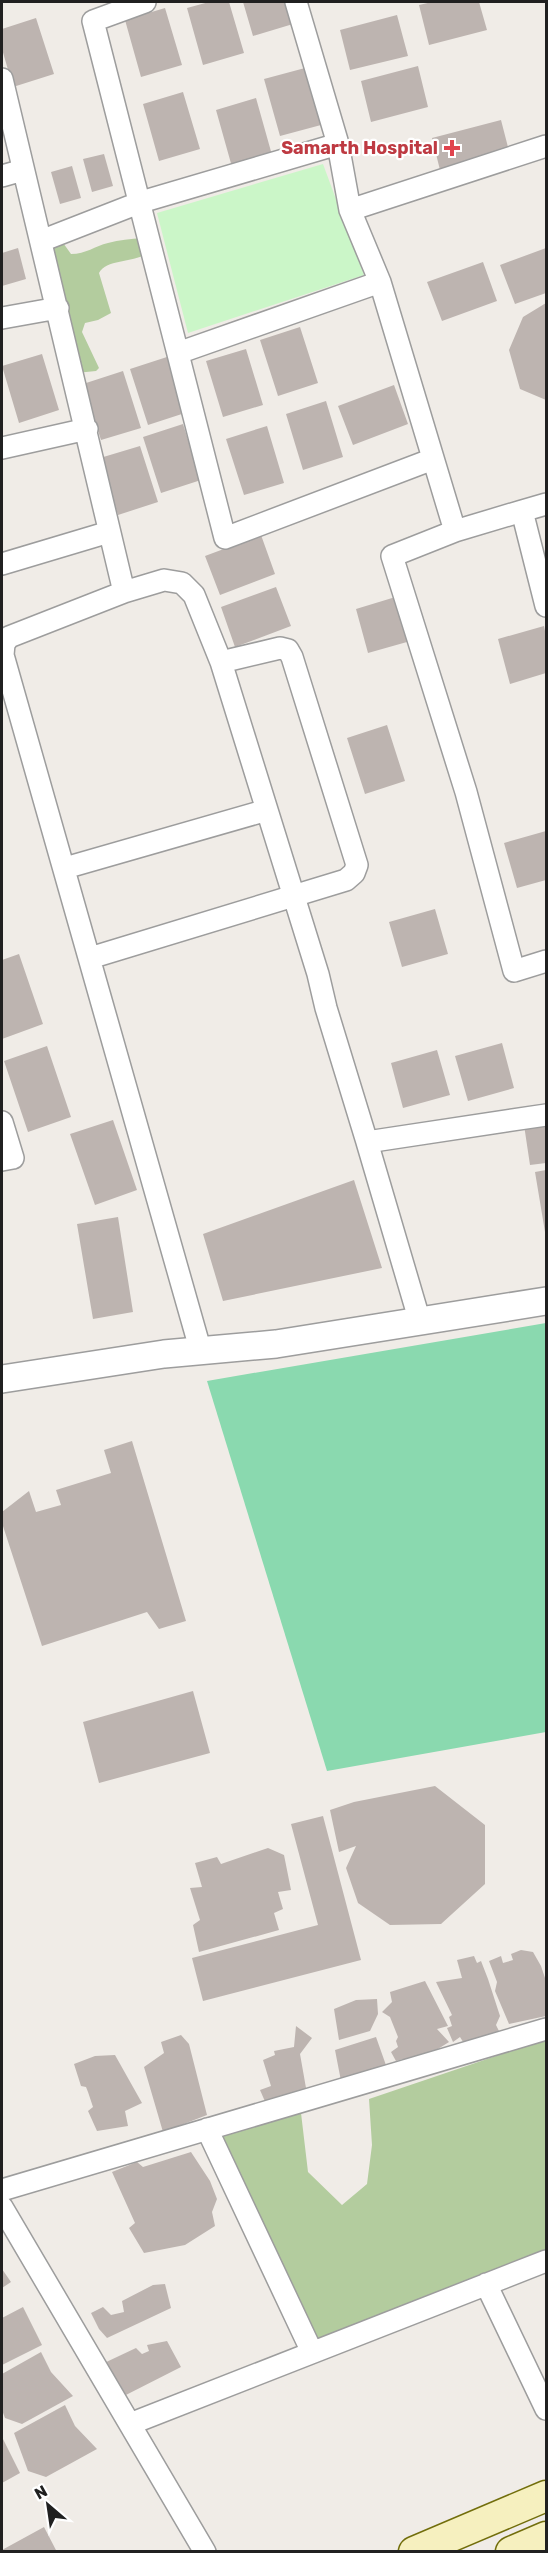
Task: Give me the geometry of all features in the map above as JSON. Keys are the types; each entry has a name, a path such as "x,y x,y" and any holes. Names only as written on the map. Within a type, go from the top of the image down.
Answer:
{"main road":[{"path":"414,2552 546,2496"},
{"path":"511,2552 546,2538"}],"street":[{"path":"145,2 93,21 225,538 433,459"},
{"path":"296,2 338,144 350,210 380,282 455,531"},
{"path":"2,80 124,592"},
{"path":"41,241 141,202 338,144"},
{"path":"350,210 546,146"},
{"path":"2,176 23,170"},
{"path":"178,354 380,282"},
{"path":"2,318 58,308"},
{"path":"2,448 87,429"},
{"path":"546,504 455,531 392,556 466,792 514,971 546,961"},
{"path":"522,511 546,606"},
{"path":"2,564 109,532"},
{"path":"201,1352 138,1139 65,868 3,655 4,644 9,636 124,592 164,580 182,583 194,595 221,662 294,897 420,1322"},
{"path":"90,958 294,897 346,880 354,873 357,865 296,668 288,650 280,648 221,662"},
{"path":"65,868 267,810"},
{"path":"367,1142 546,1115"},
{"path":"2,1122 13,1158 2,1160"},
{"path":"2,1379 164,1354 201,1352 420,1322 546,1301"},
{"path":"2,2190 546,2030"},
{"path":"207,2129 312,2352"},
{"path":"2,2207 205,2552"},
{"path":"130,2424 546,2261"},
{"path":"486,2284 546,2409"}],"green space":[{"path":"323,164 364,275 188,333 157,213"},
{"path":"142,238 148,253 108,265 99,273 111,313 98,320 85,323 82,332 99,368 96,371 76,373 46,245 61,240 71,254 76,254 103,244"},
{"path":"546,1323 546,1732 327,1771 207,1381"},
{"path":"546,2039 546,2252 310,2346 215,2134 301,2113 308,2172 342,2205 367,2184 372,2145 369,2099"}],"building":[{"path":"209,2 229,2 244,53 203,65 187,8"},
{"path":"243,2 286,2 293,24 253,36"},
{"path":"432,2 479,2 487,30 429,45 419,5"},
{"path":"165,8 182,65 141,77 125,20"},
{"path":"397,15 408,56 350,70 340,30"},
{"path":"36,18 54,74 13,87 2,49 2,29"},
{"path":"418,66 428,107 371,122 361,81"},
{"path":"305,68 321,125 280,136 264,79"},
{"path":"183,92 200,149 159,161 143,104"},
{"path":"256,98 272,155 232,167 216,110"},
{"path":"501,120 509,151 440,170 432,138"},
{"path":"104,154 113,186 92,192 83,159"},
{"path":"72,166 81,198 60,204 51,172"},
{"path":"18,248 26,279 2,286 2,253"},
{"path":"546,248 546,293 515,304 500,265"},
{"path":"483,262 497,301 442,321 427,282"},
{"path":"546,303 546,400 520,389 509,350 523,317"},
{"path":"300,327 318,383 278,396 260,340"},
{"path":"246,349 263,405 223,417 206,361"},
{"path":"42,354 59,410 19,423 2,366"},
{"path":"170,356 188,412 148,425 130,369"},
{"path":"123,371 141,428 101,440 83,384"},
{"path":"394,385 408,424 353,445 338,406"},
{"path":"326,401 343,457 303,470 286,414"},
{"path":"183,424 201,480 161,493 143,437"},
{"path":"267,426 284,483 244,495 226,439"},
{"path":"140,446 158,502 118,515 100,458"},
{"path":"261,535 275,574 220,595 205,556"},
{"path":"276,587 291,626 235,647 221,607"},
{"path":"402,595 414,640 368,653 356,609"},
{"path":"544,626 546,673 510,684 498,639"},
{"path":"387,725 405,781 365,794 347,738"},
{"path":"546,831 546,880 517,888 504,843"},
{"path":"435,909 448,954 402,967 389,922"},
{"path":"19,954 43,1024 2,1039 2,960"},
{"path":"502,1043 514,1088 468,1101 455,1056"},
{"path":"47,1046 71,1117 28,1132 4,1061"},
{"path":"437,1050 450,1095 403,1108 391,1063"},
{"path":"113,1120 137,1190 95,1205 70,1134"},
{"path":"546,1122 546,1163 530,1165 524,1125"},
{"path":"546,1170 546,1232 545,1232 535,1172"},
{"path":"354,1180 382,1268 223,1301 203,1234"},
{"path":"118,1217 133,1312 93,1319 77,1224"},
{"path":"132,1441 186,1621 159,1629 147,1612 42,1646 2,1523 2,1512 29,1491 36,1512 61,1505 56,1490 111,1473 104,1450"},
{"path":"193,1691 210,1753 99,1783 83,1722"},
{"path":"435,1786 485,1825 485,1884 441,1924 390,1925 358,1903 346,1868 356,1846 339,1852 330,1810 354,1802"},
{"path":"323,1816 361,1960 203,2001 192,1958 318,1925 291,1824"},
{"path":"268,1848 284,1855 291,1890 278,1892 283,1909 274,1913 279,1930 199,1952 193,1925 200,1920 190,1888 202,1887 195,1863 217,1857 221,1864"},
{"path":"521,1950 533,1952 541,1966 546,1981 546,2016 509,2024 495,1991 497,1982 489,1961 501,1956 503,1963 513,1960 511,1954"},
{"path":"474,1956 477,1963 481,1961 488,1979 500,2016 496,2025 499,2031 465,2045 460,2037 453,2042 447,2028 452,2026 449,2017 452,2015 436,1982 462,1978 457,1960"},
{"path":"425,1981 448,2026 437,2029 449,2042 414,2064 403,2059 396,2061 391,2052 398,2047 396,2041 398,2037 390,2017 382,2012 392,2002 390,1992"},
{"path":"377,1999 378,2014 370,2031 339,2040 334,2009 356,2000"},
{"path":"296,2026 312,2038 300,2054 306,2088 267,2106 260,2090 271,2086 263,2060 275,2055 274,2051 294,2047"},
{"path":"181,2035 189,2044 207,2115 163,2132 144,2067 164,2053 161,2042"},
{"path":"376,2037 387,2068 341,2081 335,2050"},
{"path":"115,2055 142,2103 125,2111 128,2126 97,2131 88,2111 93,2107 88,2092 86,2087 81,2086 74,2064 95,2056"},
{"path":"191,2152 210,2181 217,2199 212,2212 215,2226 185,2245 144,2253 129,2228 135,2223 112,2172 137,2162 143,2167"},
{"path":"2,2269 11,2282 2,2288"},
{"path":"165,2284 171,2308 107,2338 99,2329 91,2313 103,2307 111,2315 124,2312 122,2301 153,2285"},
{"path":"23,2307 42,2345 2,2365 2,2318"},
{"path":"167,2341 181,2367 120,2398 102,2364 136,2348 142,2354 149,2351 147,2345"},
{"path":"41,2352 51,2372 73,2396 22,2424 5,2418 2,2410 2,2374"},
{"path":"65,2405 75,2426 97,2449 46,2477 28,2471 14,2433"},
{"path":"2,2437 20,2473 2,2483"},
{"path":"44,2527 57,2552 2,2552 2,2550"}],"place":[{"name":"Samarth Hospital","path":"452,148"}]}
